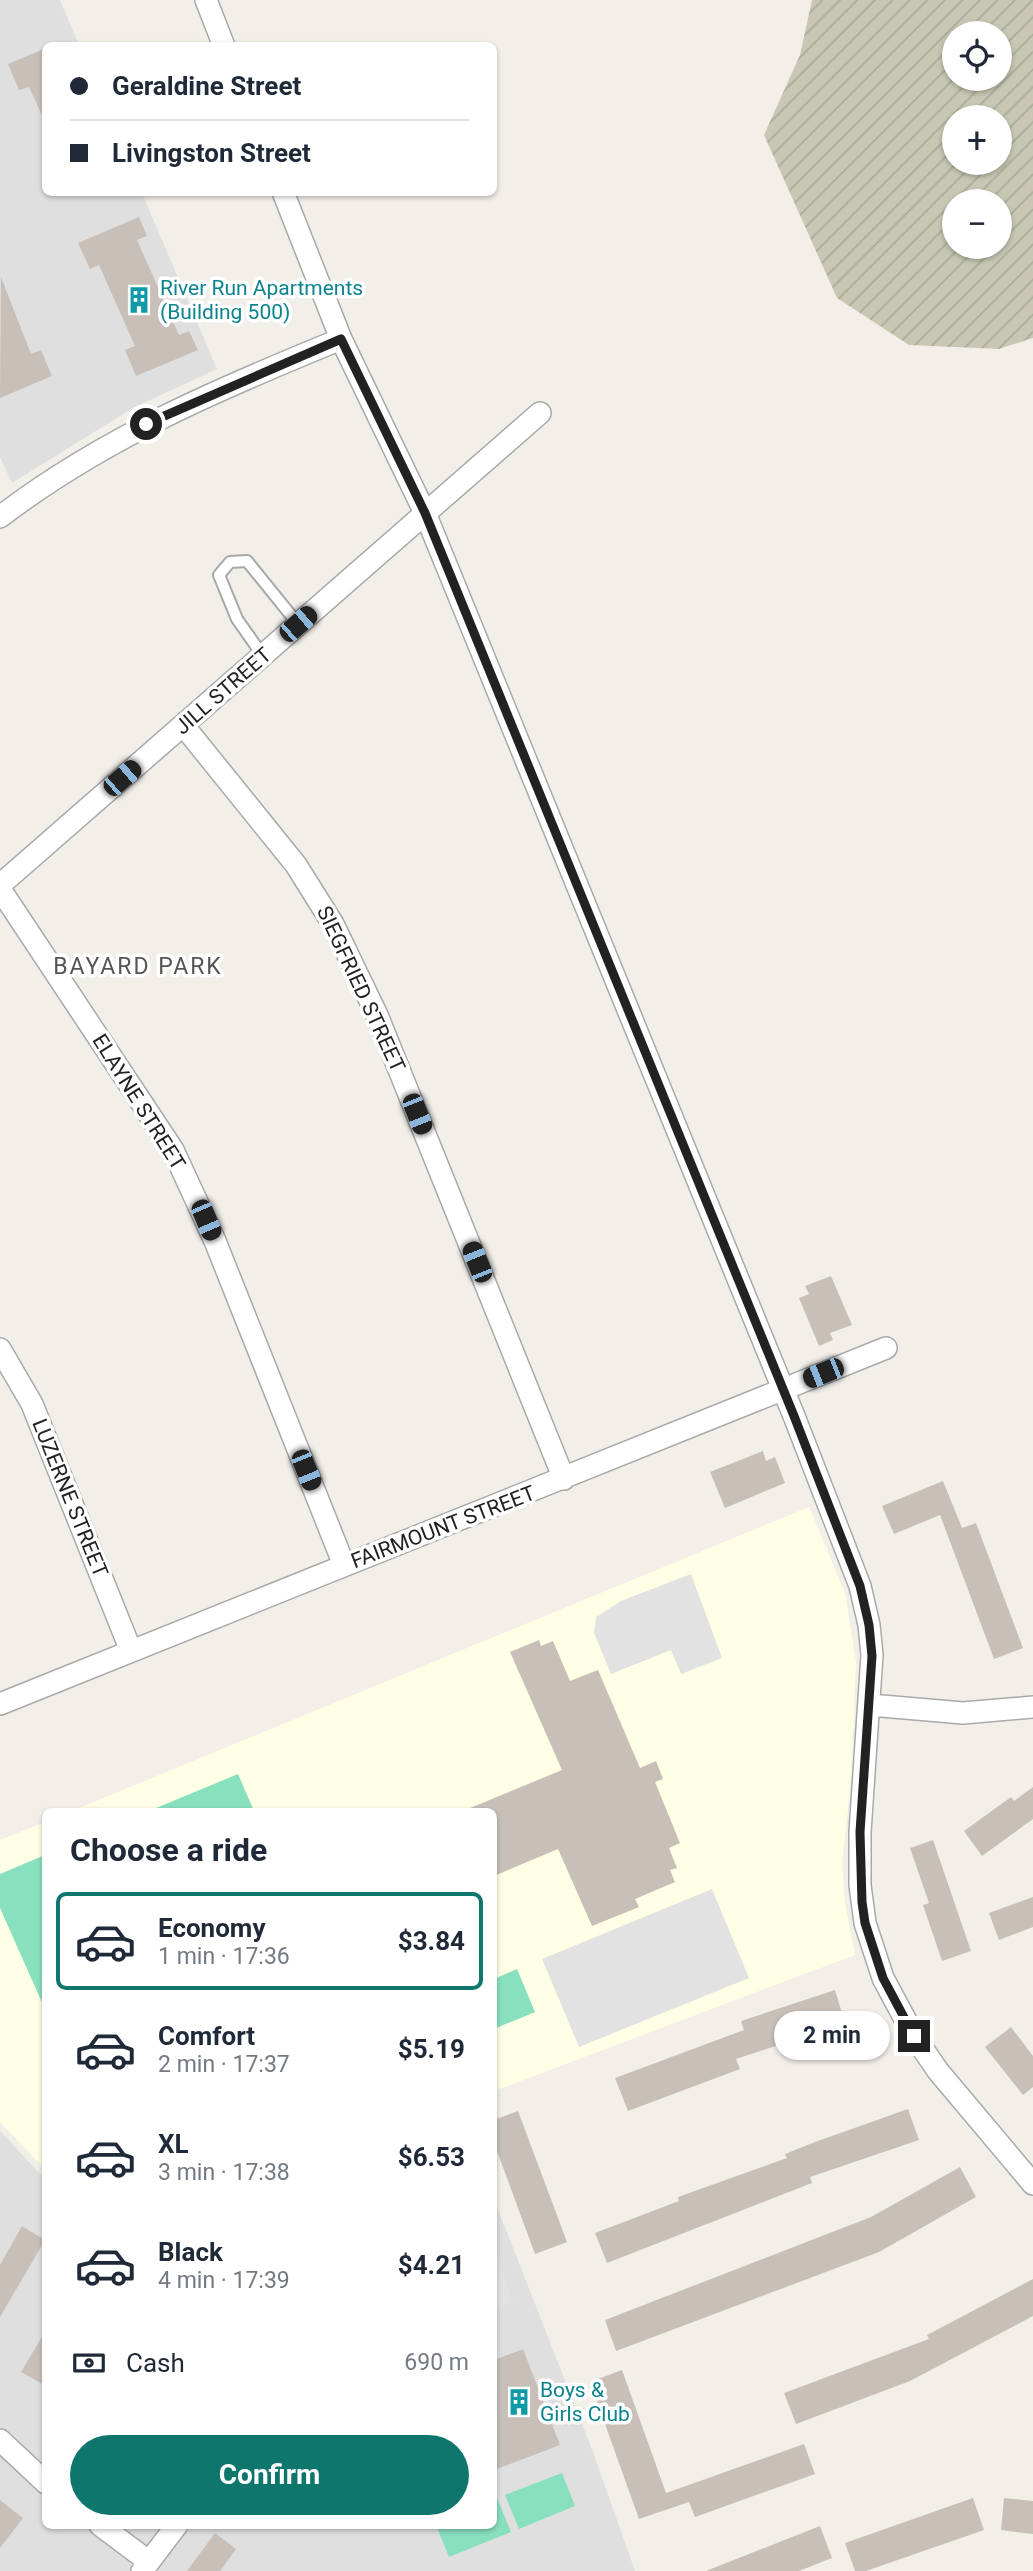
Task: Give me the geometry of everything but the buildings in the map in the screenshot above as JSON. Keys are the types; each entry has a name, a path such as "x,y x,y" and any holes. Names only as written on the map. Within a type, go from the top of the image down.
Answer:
{"street":[{"path":"206,0 222,42"},
{"path":"285,196 341,339 425,513 783,1390 863,1596 870,1634 870,1705 859,1856 865,1923 873,1949 889,1991 920,2046 987,2132 1033,2184"},
{"path":"0,517 74,465 146,424 341,339"},
{"name":"JILL STREET","path":"0,887 540,413"},
{"name":"SIEGFRIED STREET","path":"183,724 296,865 348,952 377,1015 565,1479"},
{"name":"ELAYNE STREET","path":"0,887 173,1150 215,1241 344,1565"},
{"name":"FAIRMOUNT STREET","path":"0,1704 886,1348"},
{"name":"LUZERNE STREET","path":"0,1349 32,1404 131,1651"},
{"path":"870,1705 963,1713 1033,1707"},
{"path":"1,2444 42,2480"},
{"path":"104,2529 145,2566 174,2529"}],"lane":[{"path":"263,656 237,619 219,575 230,562 247,561 298,624"}],"shaded area":[{"path":"0,0 60,0 78,42 42,42 42,196 143,196 217,369 133,408 12,483 0,457"},
{"path":"812,0 1033,0 1033,338 999,349 909,345 837,298 764,135 800,55"},
{"path":"809,1507 845,1593 856,1663 851,1780 842,1863 845,1903 855,1955 497,2090 497,1808 79,1808"},
{"path":"691,1574 722,1658 681,1674 671,1650 611,1674 594,1633 596,1617 621,1601"},
{"path":"42,1823 42,2166 0,2122 0,1840"},
{"path":"712,1889 749,1978 579,2047 542,1959"},
{"path":"0,2131 42,2176 42,2529 497,2529 497,2207 593,2452 635,2571 0,2571"},
{"path":"497,2259 513,2301 497,2308"}],"green space":[{"path":"238,1774 253,1808 156,1808"},
{"path":"42,1856 42,2002 0,1908 0,1874"},
{"path":"517,1969 535,2012 497,2028 497,1978"},
{"path":"562,2473 575,2506 519,2529 505,2495"},
{"path":"497,2498 511,2532 449,2557 438,2529 497,2529"}],"place":[{"name":"River Run Apartments (Building 500)","path":"139,300"},
{"name":"Boys & Girls Club","path":"519,2402"}],"district":[{"name":"BAYARD PARK","path":"138,966"}],"route":[{"path":"146,424 207,395 341,339 425,513 794,1416 860,1586 869,1625 872,1656 860,1832 862,1902 865,1923 883,1978 914,2036"}]}
